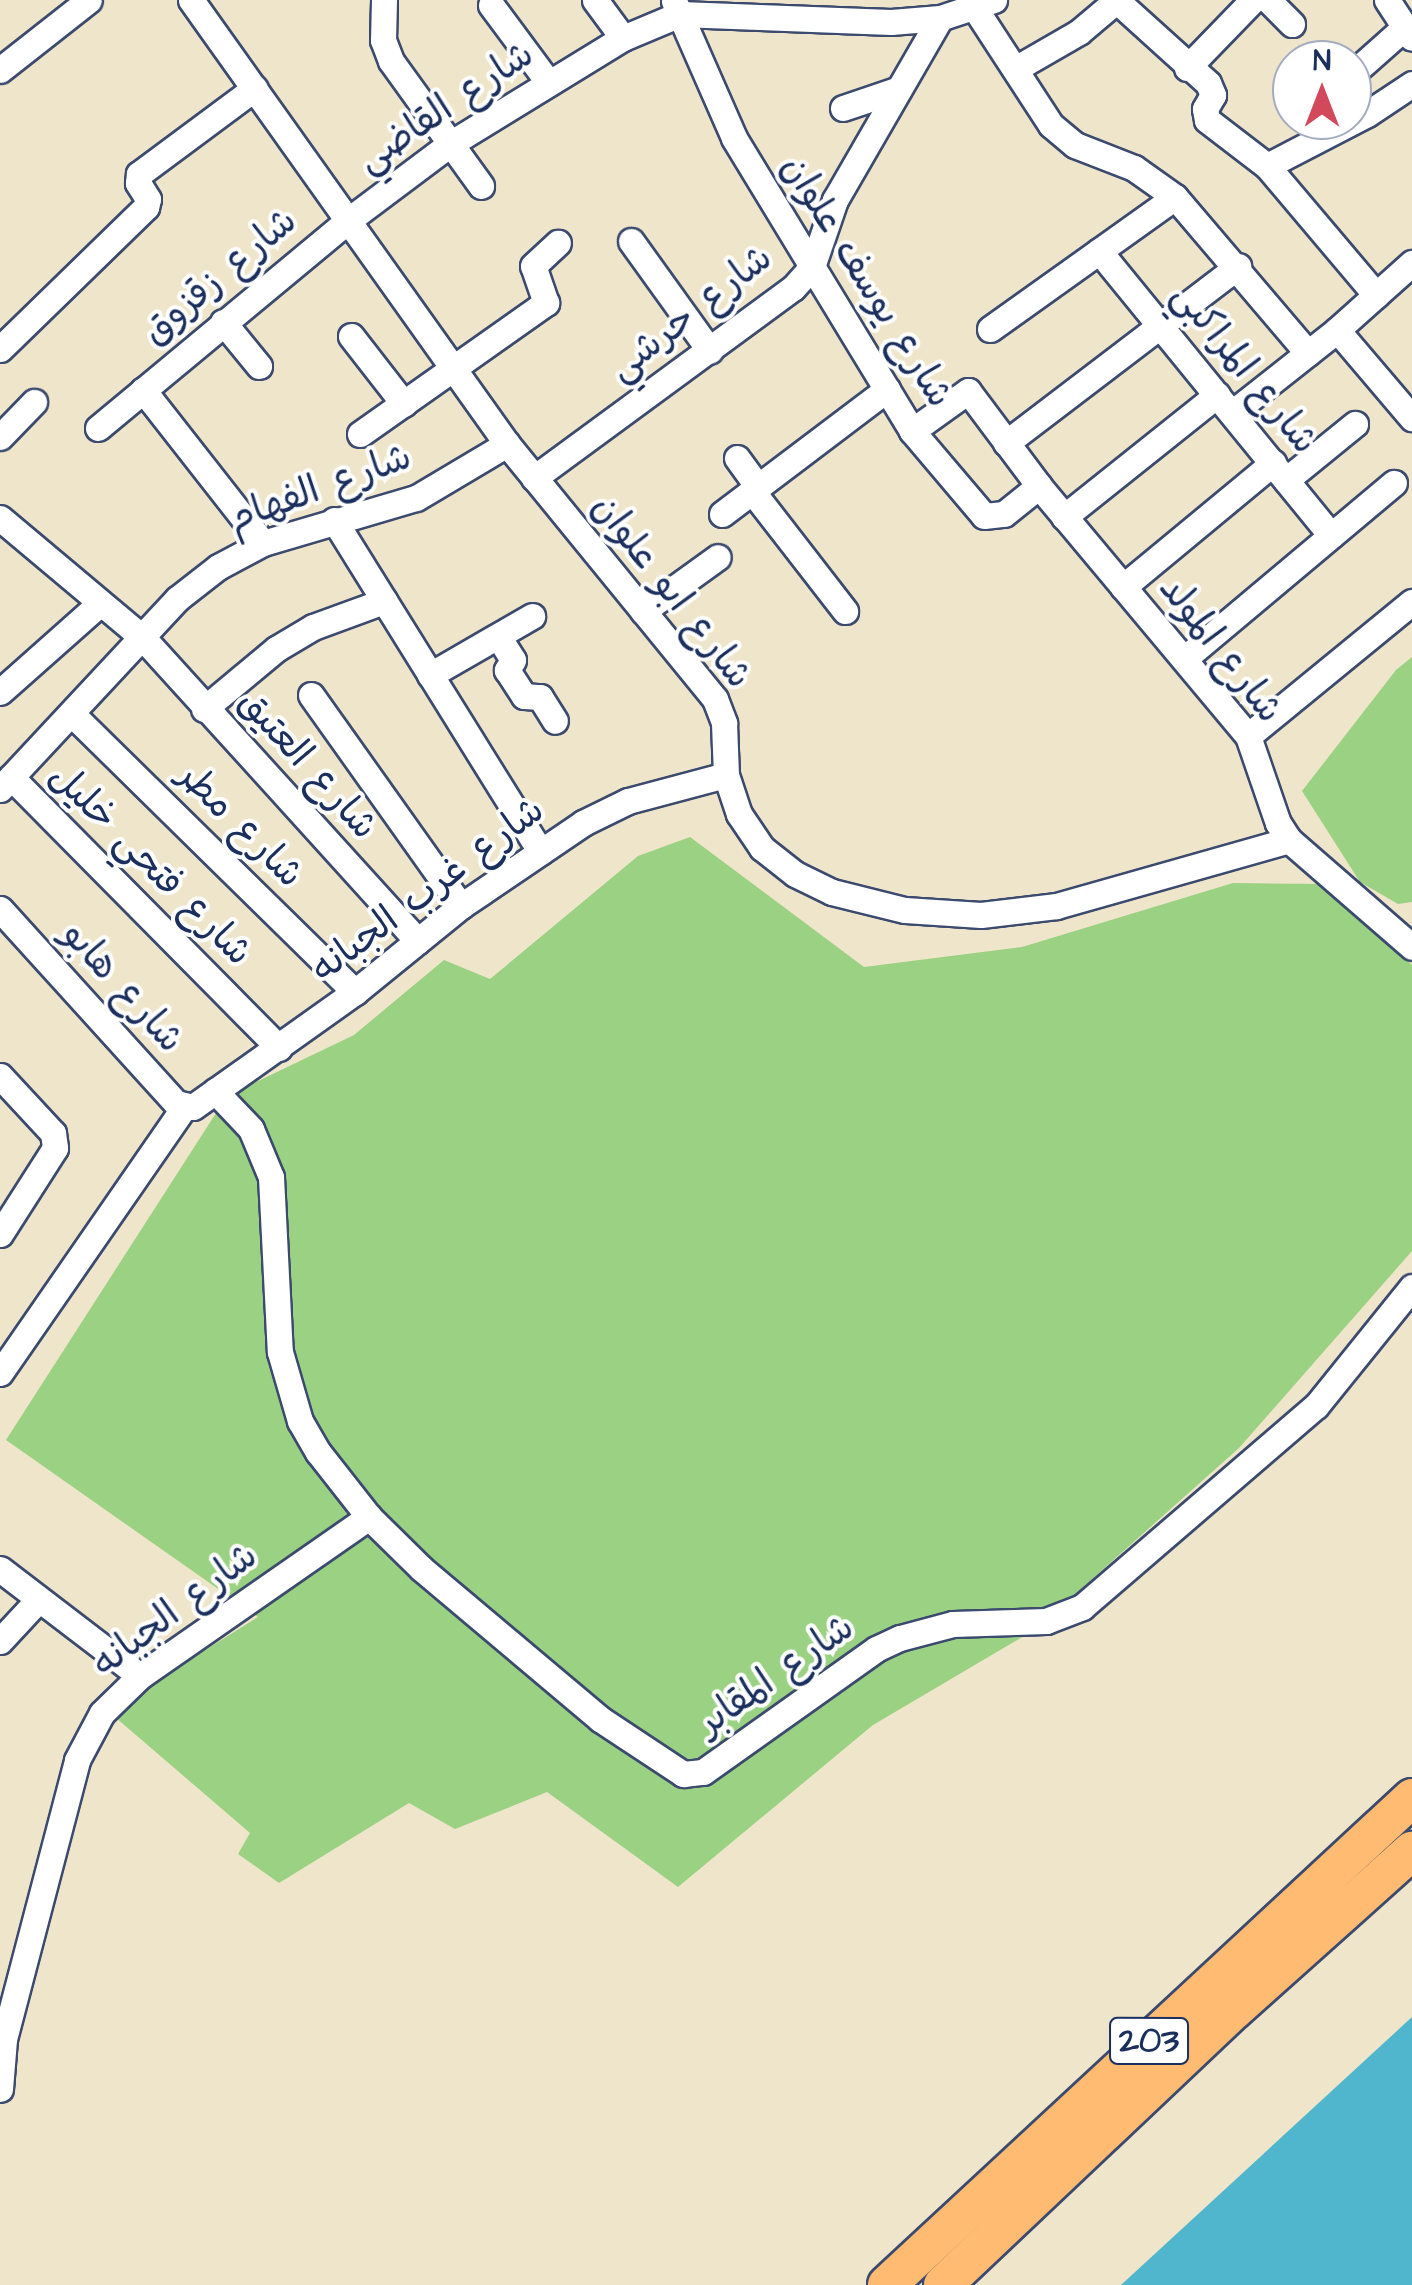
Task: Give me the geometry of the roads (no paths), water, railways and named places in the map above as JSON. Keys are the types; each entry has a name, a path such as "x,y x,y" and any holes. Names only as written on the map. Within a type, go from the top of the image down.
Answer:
{"main road":[{"name":"203","path":"887,2285 1412,1798"},
{"name":"203","path":"943,2285 1234,2010 1412,1851"}],"street":[{"path":"0,70 89,0"},
{"name":"شارع ابو علوان","path":"191,0 508,444 715,698 724,723 726,775 739,814 762,848 795,874 832,892 906,910 981,915 1056,906 1290,840"},
{"path":"384,0 383,40 391,62 480,186"},
{"path":"595,0 623,38"},
{"path":"1187,68 1244,9 1216,0"},
{"path":"1268,0 1292,24"},
{"path":"1372,60 1409,33 1387,0"},
{"path":"1015,68 1104,4 1211,87 1208,120 1267,166 1399,283 1308,353 1224,404 1064,517"},
{"path":"490,5 549,83"},
{"path":"985,5 1015,68 1051,125 1075,145 1134,168 1176,197 1308,353"},
{"name":"شارع القاضي","path":"346,222 450,144 677,7 890,11 940,18 985,5"},
{"name":"شارع يوسف علوان","path":"677,7 734,138 912,432 984,516 1004,514 1038,486"},
{"name":"شارع حرشي","path":"534,478 793,288 812,267 835,200 940,18"},
{"path":"1267,166 1367,114 1412,84"},
{"path":"0,349 146,208 148,199 138,184 139,174 255,88"},
{"path":"842,108 899,89"},
{"path":"990,329 1176,197"},
{"name":"شارع زقزوق","path":"98,428 346,222"},
{"path":"631,241 710,350"},
{"path":"360,434 546,303 548,297 532,268 558,243"},
{"name":"شارع المراكبي","path":"1099,252 1331,535"},
{"path":"1006,443 1238,266"},
{"path":"223,322 259,366"},
{"path":"1337,330 1412,418"},
{"path":"351,336 404,404"},
{"path":"722,514 887,389"},
{"name":"شارع زقزوق","path":"143,390 263,543"},
{"name":"شارع المولد","path":"912,432 968,391 1038,486 1248,736 1278,823 1290,840 1412,947"},
{"path":"0,437 34,402"},
{"path":"1123,587 1280,471 1355,424"},
{"name":"شارع الفهام","path":"6,783 177,600 218,567 263,543 334,520 366,516 416,498 508,444"},
{"path":"737,458 755,489 846,611"},
{"path":"1184,659 1394,482"},
{"path":"334,520 540,852"},
{"name":"شارع العتيق","path":"2,522 143,638 418,941"},
{"path":"644,611 718,557"},
{"path":"204,709 276,649 313,627 384,601"},
{"path":"1248,736 1412,602"},
{"path":"0,692 99,604"},
{"path":"430,674 532,616"},
{"path":"498,636 513,660 508,671 524,696 540,696 555,722"},
{"path":"311,695 461,906"},
{"name":"شارع مطر","path":"72,714 355,992"},
{"name":"شارع غرب الجبانه","path":"0,1373 189,1107 279,1048 461,906 540,852 628,801 726,775"},
{"name":"شارع فتحي خليل","path":"6,783 279,1048"},
{"name":"شارع هابو","path":"0,909 176,1104 189,1107"},
{"path":"0,1076 53,1133 55,1148 0,1234"},
{"name":"شارع المقابر","path":"215,1091 251,1129 270,1177 280,1352 287,1388 318,1452 369,1517 422,1569 600,1719 674,1770 693,1775 876,1649 900,1638 952,1624 1046,1621 1082,1608 1114,1584 1174,1524 1304,1418 1412,1288"},
{"name":"شارع الجبانه","path":"0,2088 4,2039 78,1760 102,1713 140,1676 369,1517"},
{"path":"0,1568 140,1676"},
{"path":"0,1641 38,1600"}],"water":[{"path":"1412,2017 1412,2285 1121,2285"}]}
